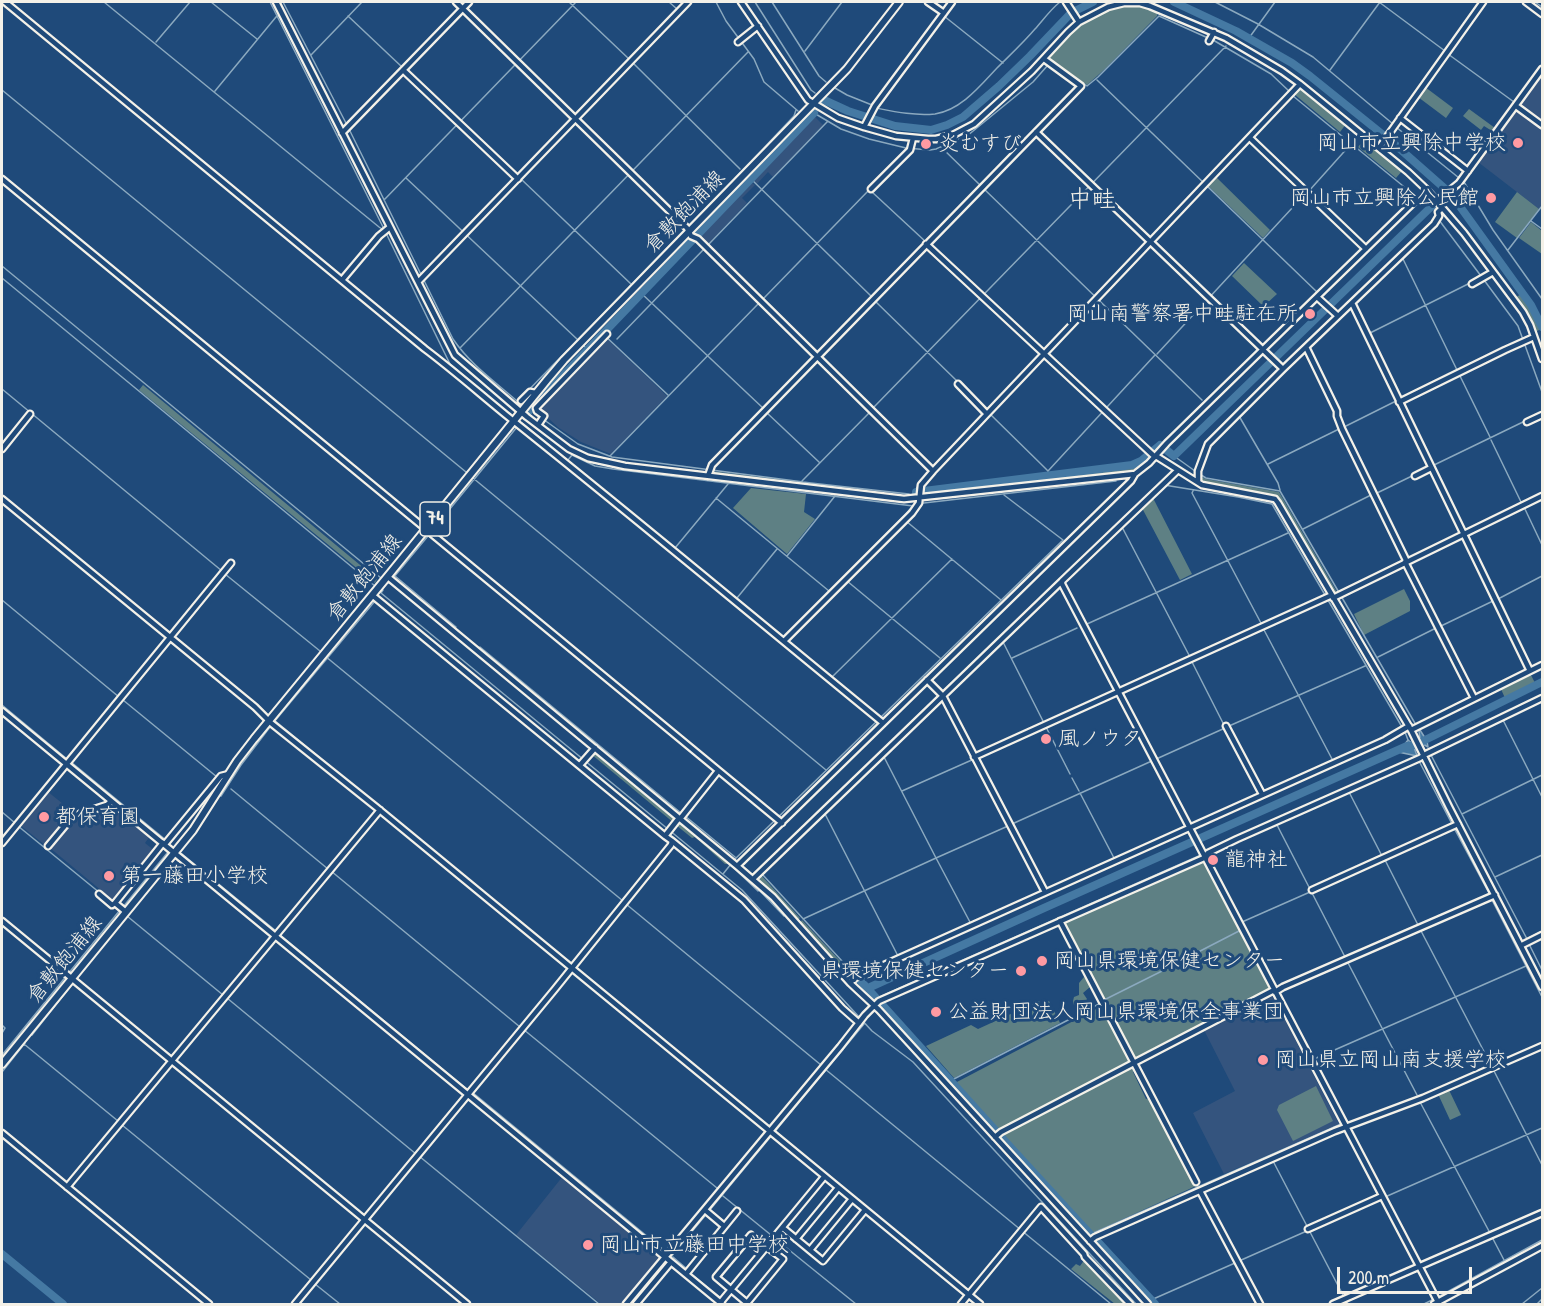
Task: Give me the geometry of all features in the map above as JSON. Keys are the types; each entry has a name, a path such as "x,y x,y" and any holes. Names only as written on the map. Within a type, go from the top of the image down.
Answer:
{"main road":[{"name":"倉敷飽浦線","path":"2,1064 123,909 175,852 200,820 244,752 269,720 372,595 429,532 524,415 536,393 564,360 857,57 899,2"}],"street":[{"path":"5,2 880,721"},
{"path":"276,2 346,129 386,229 421,279 455,355 524,415 541,421 576,453 595,460 625,466 709,472 894,499 1135,474"},
{"path":"456,2 933,471"},
{"path":"346,129 469,2"},
{"path":"421,279 688,2"},
{"path":"741,2 804,96 838,118 888,135 913,138 936,139 967,128 1047,61 1068,32 1079,22 1108,7 1124,3 1140,3 1211,36 1226,38 1300,84 1408,172 1437,201 1523,312 1542,359"},
{"path":"928,2 943,14"},
{"path":"864,128 875,106 952,2"},
{"path":"1066,2 1079,22"},
{"path":"1379,148 1483,2"},
{"path":"1526,2 1542,14"},
{"path":"739,41 758,26"},
{"path":"709,472 818,356 1081,86 1047,61"},
{"path":"404,69 517,178"},
{"path":"1437,201 1461,180 1542,69"},
{"path":"784,640 919,498 921,485 986,413 1300,84"},
{"path":"1516,106 1542,125"},
{"path":"1400,118 1467,170"},
{"path":"1036,132 1283,369"},
{"path":"871,189 910,149 913,138"},
{"path":"1250,138 1366,249"},
{"path":"2,179 717,772 778,820"},
{"path":"734,863 880,721 927,680 1116,496 1153,455 1163,448 1414,202 1432,196"},
{"path":"1198,483 1198,472 1208,444 1283,369 1352,305 1438,218 1438,212 1442,208"},
{"path":"343,279 386,229"},
{"path":"926,244 1153,455 1198,483 1275,499 1418,743 1428,753 1455,826 1492,896 1526,943 1542,987"},
{"path":"1472,284 1494,273"},
{"path":"1317,297 1338,316"},
{"path":"1352,305 1530,670"},
{"path":"541,421 544,416 536,408 606,336"},
{"path":"1399,402 1534,337"},
{"path":"1307,348 1337,411 1342,429 1474,698"},
{"path":"958,384 986,413"},
{"path":"521,401 530,392 536,393"},
{"path":"2,449 30,414"},
{"path":"1527,422 1542,415"},
{"path":"1415,476 1431,468"},
{"path":"753,879 1178,470"},
{"path":"974,757 1333,596 1542,496"},
{"path":"2,499 172,636 269,720 573,967 824,1177 970,1294 980,1305"},
{"path":"2,843 231,563"},
{"path":"388,577 772,897 850,983 876,1003 1148,1305"},
{"path":"1060,582 1347,1127 1436,1302 1542,1246"},
{"path":"372,595 668,832 672,841 744,900 842,1008 860,1021"},
{"path":"850,983 855,978 1385,740 1542,665"},
{"path":"927,680 941,696 1045,892"},
{"path":"636,1305 668,1260 876,1003 1205,856 1542,698"},
{"path":"2,711 111,801 166,842 175,852 277,934 468,1095 722,1302 824,1177"},
{"path":"1227,727 1262,794"},
{"path":"583,762 595,748"},
{"path":"668,832 717,772"},
{"path":"115,903 220,776 229,774"},
{"path":"48,846 73,816 107,805 111,801"},
{"path":"68,1186 380,810"},
{"path":"1312,890 1455,826"},
{"path":"295,1305 573,967 672,841"},
{"path":"99,894 112,905 115,903 123,909"},
{"path":"995,1137 1283,987 1492,896"},
{"path":"2,921 173,1059 467,1305"},
{"path":"1060,921 1196,1182"},
{"path":"1526,943 1542,935"},
{"path":"1090,1241 1347,1127 1424,1098 1542,1046"},
{"path":"2,1133 209,1305"},
{"path":"796,1239 838,1188"},
{"path":"1200,1191 1260,1305"},
{"path":"1308,1228 1382,1196"},
{"path":"810,1250 852,1199"},
{"path":"961,1305 1041,1207 1086,1253 1085,1257 1130,1305"},
{"path":"687,1272 737,1210"},
{"path":"783,1228 823,1261 865,1210"},
{"path":"707,1212 724,1226"},
{"path":"1333,1305 1542,1213"},
{"path":"751,1235 767,1247 783,1259 747,1303 716,1277 751,1235"},
{"path":"1086,1253 1094,1246"},
{"path":"626,1305 668,1260"}],"shaded area":[{"path":"1542,74 1542,123 1520,106"},
{"name":"岡山市立興除中学校","path":"1518,109 1542,127 1542,204 1539,209 1478,162"},
{"path":"815,117 823,125 773,177 768,172 757,184 754,181"},
{"path":"752,183 755,185 742,198 747,203 708,244 699,236"},
{"path":"606,338 667,396 611,454 581,442 559,428 538,409"},
{"path":"1420,730 1428,747 1423,744 1414,747 1417,756 1398,752 1397,749 1408,740 1413,744 1420,739"},
{"path":"47,791 73,812 46,846 20,825"},
{"name":"第一藤田小学校","path":"113,806 150,836 145,843 155,851 114,901 50,848 78,817"},
{"name":"岡山県立岡山南支援学校","path":"1272,995 1339,1124 1224,1174 1193,1113 1235,1091 1204,1030"},
{"name":"岡山市立藤田中学校","path":"563,1176 660,1255 661,1259 624,1304 601,1304 516,1235"}],"green space":[{"path":"1132,4 1158,11 1157,16 1087,85 1048,57 1075,29 1096,15 1107,9"},
{"path":"1301,87 1346,124 1340,132 1294,94"},
{"path":"1425,87 1453,108 1446,118 1418,97"},
{"path":"1469,109 1495,128 1492,131 1484,126 1481,130 1463,116"},
{"path":"1364,140 1402,171 1396,178 1358,147"},
{"path":"1215,176 1270,230 1263,238 1207,185"},
{"path":"1517,192 1539,209 1517,238 1495,222"},
{"path":"1531,222 1542,231 1542,254 1519,238"},
{"path":"1244,263 1277,294 1263,306 1232,276"},
{"path":"1521,294 1541,329 1535,332 1527,314 1515,298"},
{"path":"143,385 377,579 375,583 139,390"},
{"path":"1151,456 1141,467 1130,471 1025,485 1020,481 1129,468"},
{"path":"711,471 854,489 854,492 715,475"},
{"path":"1199,476 1279,492 1338,594 1334,595 1276,497 1205,484 1199,481"},
{"path":"751,488 806,494 804,512 815,519 787,554 733,508"},
{"path":"1153,498 1192,574 1180,580 1142,508"},
{"path":"1404,589 1410,601 1410,611 1364,635 1354,614"},
{"path":"1530,673 1535,683 1505,698 1500,687"},
{"path":"595,751 675,817 674,823 591,754"},
{"path":"678,821 729,864 725,864 695,837 692,838 676,825"},
{"path":"1204,860 1270,989 1136,1058 1132,1055 1063,922"},
{"path":"760,874 800,918 798,920 757,880"},
{"path":"802,920 855,977 848,977 799,924"},
{"path":"1084,977 1090,987 1083,993 1087,999 1084,1004 1078,1007 1073,1001 1074,997 1079,995 1079,983"},
{"path":"1039,1001 1041,1005 1049,1001 1060,1023 954,1078 926,1046 971,1025 978,1029"},
{"path":"1102,1006 1130,1058 1129,1064 999,1131 955,1083"},
{"path":"1132,1067 1136,1069 1133,1072 1146,1099 1150,1098 1196,1186 1092,1233 1002,1134"},
{"path":"1316,1086 1333,1121 1293,1141 1277,1110 1279,1105"},
{"path":"1449,1090 1461,1115 1450,1120 1438,1094"},
{"path":"1085,1259 1129,1304 1115,1304 1071,1269 1076,1264 1080,1266"}],"waterway":[{"path":"8,2 43,31"},
{"path":"104,2 383,228"},
{"path":"156,42 190,2"},
{"path":"211,2 257,39"},
{"path":"270,2 450,364 511,415"},
{"path":"283,2 453,339 475,364 517,401"},
{"path":"311,55 362,2"},
{"path":"569,2 629,59"},
{"path":"384,200 576,2"},
{"path":"669,2 677,9"},
{"path":"716,2 726,21 754,59 764,82 798,111"},
{"path":"755,2 815,93"},
{"path":"772,2 819,76 826,82"},
{"path":"805,51 842,2"},
{"path":"876,108 928,114 953,108 977,89 1060,2"},
{"path":"1069,2 1076,10"},
{"path":"824,100 848,111 895,126 931,130 947,125 963,117 999,86 1071,13 1093,2"},
{"path":"1174,2 1236,31 1292,63 1392,142 1451,194 1531,305 1542,327"},
{"path":"1215,2 1258,24 1313,57 1393,124"},
{"path":"1249,38 1275,2"},
{"path":"1379,2 1445,51"},
{"path":"1330,70 1380,2"},
{"path":"1535,2 1542,7"},
{"path":"442,27 460,8"},
{"path":"215,91 280,15"},
{"path":"348,16 402,67"},
{"path":"944,16 1003,63"},
{"path":"1050,61 1087,86 1159,16 1208,38"},
{"path":"1213,40 1271,74 1290,92"},
{"path":"873,408 1226,46"},
{"path":"460,348 748,52"},
{"path":"1448,54 1514,102"},
{"path":"73,55 342,277"},
{"path":"633,63 740,169"},
{"path":"814,113 841,129 869,139 906,148 936,149 967,136 1033,82 1048,65"},
{"path":"1097,80 1317,292"},
{"path":"978,189 1079,85"},
{"path":"835,88 872,105"},
{"path":"2,90 466,472"},
{"path":"1293,96 1419,199"},
{"path":"1467,168 1519,97"},
{"path":"822,105 826,101"},
{"path":"518,401 761,151 794,116 796,110"},
{"path":"529,411 814,113"},
{"path":"579,118 601,140"},
{"path":"708,245 827,122"},
{"path":"1396,127 1464,182 1493,230 1542,299"},
{"path":"1308,192 1351,144"},
{"path":"941,147 981,186"},
{"path":"1454,184 1464,172"},
{"path":"748,176 872,297"},
{"path":"406,178 578,340"},
{"path":"521,179 631,284"},
{"path":"2,182 254,390"},
{"path":"983,188 1202,400"},
{"path":"1440,196 1448,189"},
{"path":"763,299 869,190"},
{"path":"872,192 926,242"},
{"path":"1157,354 1306,193"},
{"path":"916,493 1132,465 1141,461 1160,445 1174,456 1433,205"},
{"path":"1508,250 1542,206"},
{"path":"1439,220 1481,276"},
{"path":"1531,221 1542,229"},
{"path":"1308,348 1439,223"},
{"path":"906,262 932,235"},
{"path":"617,339 704,249"},
{"path":"1403,259 1457,370"},
{"path":"2,266 381,578"},
{"path":"2,278 375,586"},
{"path":"346,280 450,364"},
{"path":"1484,280 1518,326 1542,392"},
{"path":"1370,333 1470,283"},
{"path":"641,293 764,409"},
{"path":"875,301 958,382"},
{"path":"610,456 759,303"},
{"path":"1330,305 1335,311"},
{"path":"1010,319 1043,350"},
{"path":"602,333 668,395"},
{"path":"1510,345 1522,340"},
{"path":"583,345 587,349"},
{"path":"1048,471 1155,355"},
{"path":"1278,377 1290,366"},
{"path":"1460,376 1490,437"},
{"path":"2,389 222,571"},
{"path":"1325,392 1331,404"},
{"path":"1344,427 1396,401"},
{"path":"269,402 421,528"},
{"path":"533,412 578,444 612,457 909,494"},
{"path":"766,412 819,462"},
{"path":"802,481 870,412"},
{"path":"990,414 1048,471 1048,476"},
{"path":"1239,416 1280,490"},
{"path":"1432,466 1525,421"},
{"path":"522,423 880,717"},
{"path":"431,532 517,427"},
{"path":"1268,464 1339,429"},
{"path":"1491,440 1522,504"},
{"path":"568,460 572,455 595,466 613,469 913,506"},
{"path":"1174,456 1195,471"},
{"path":"1201,475 1206,478 1280,491 1416,725"},
{"path":"1375,494 1414,475"},
{"path":"916,489 926,476"},
{"path":"473,478 826,770"},
{"path":"915,504 1116,481"},
{"path":"675,548 728,484"},
{"path":"942,692 1160,484"},
{"path":"1164,485 1272,504 1402,727"},
{"path":"1193,491 1192,493 1262,625"},
{"path":"2,495 217,673"},
{"path":"880,718 1063,540 1004,495"},
{"path":"1303,529 1371,495"},
{"path":"787,556 835,496"},
{"path":"716,498 829,591"},
{"path":"784,637 916,502"},
{"path":"1524,507 1542,545"},
{"path":"906,521 1001,600"},
{"path":"1122,527 1190,657"},
{"path":"427,533 455,556"},
{"path":"1087,624 1288,533"},
{"path":"394,577 428,536"},
{"path":"737,598 777,549"},
{"path":"832,677 952,559"},
{"path":"464,563 617,690"},
{"path":"1409,563 1437,620"},
{"path":"225,574 320,651"},
{"path":"395,576 456,627"},
{"path":"1498,599 1542,576"},
{"path":"847,581 940,658"},
{"path":"383,590 381,593 742,890 872,1031 913,1062 1136,1304"},
{"path":"2,600 119,697"},
{"path":"274,722 375,601"},
{"path":"1441,626 1493,601"},
{"path":"1012,658 1077,628"},
{"path":"1263,628 1332,759"},
{"path":"1378,657 1436,628"},
{"path":"1003,642 1044,723"},
{"path":"480,647 681,813"},
{"path":"325,656 623,901"},
{"path":"1191,660 1224,725"},
{"path":"1229,726 1365,666"},
{"path":"866,989 1407,746 1415,745 1542,682"},
{"path":"760,869 939,695"},
{"path":"941,698 950,715"},
{"path":"123,700 217,777"},
{"path":"1432,754 1542,701"},
{"path":"2,705 67,759"},
{"path":"258,706 266,714"},
{"path":"1417,725 1437,715"},
{"path":"274,720 567,961"},
{"path":"1503,720 1542,797"},
{"path":"734,860 877,721"},
{"path":"219,795 221,796 270,727"},
{"path":"1046,727 1070,774"},
{"path":"1012,824 1225,728"},
{"path":"1405,732 1408,740"},
{"path":"1431,755 1527,939"},
{"path":"884,757 936,858 1008,826"},
{"path":"902,791 974,759"},
{"path":"1419,761 1452,824"},
{"path":"71,762 167,841"},
{"path":"1462,814 1542,775"},
{"path":"1072,778 1079,791"},
{"path":"231,789 328,869"},
{"path":"1349,792 1382,856"},
{"path":"1080,793 1114,858"},
{"path":"994,799 1007,824"},
{"path":"2,812 15,823"},
{"path":"825,814 898,956"},
{"path":"685,816 735,857"},
{"path":"1277,825 1345,957"},
{"path":"18,826 100,893"},
{"path":"1454,828 1490,895"},
{"path":"123,907 168,852"},
{"path":"182,854 276,931"},
{"path":"875,999 1201,855"},
{"path":"1495,877 1542,855"},
{"path":"803,919 936,858 971,924"},
{"path":"1385,860 1418,925"},
{"path":"723,874 731,864"},
{"path":"734,868 784,916"},
{"path":"331,871 520,1027"},
{"path":"762,874 853,973"},
{"path":"1036,880 1042,891"},
{"path":"1242,922 1310,892"},
{"path":"1492,900 1542,997"},
{"path":"626,904 821,1065"},
{"path":"116,907 121,911"},
{"path":"2,1055 120,910"},
{"path":"127,916 223,995"},
{"path":"2,917 70,974"},
{"path":"1240,929 1271,989"},
{"path":"1420,929 1490,1063"},
{"path":"1173,965 1239,931"},
{"path":"1527,939 1542,931"},
{"path":"279,934 468,1090"},
{"path":"1529,944 1542,970"},
{"path":"1347,961 1417,1095"},
{"path":"1314,1059 1526,966"},
{"path":"1104,1000 1166,969"},
{"path":"858,978 995,1130"},
{"path":"77,979 364,1216"},
{"path":"32,1035 73,983"},
{"path":"1274,994 1341,1123"},
{"path":"227,998 416,1154"},
{"path":"950,1081 1101,1003"},
{"path":"670,1258 864,1024"},
{"path":"2,1025 5,1028 2,1033"},
{"path":"523,1029 717,1188"},
{"path":"2,1072 25,1043"},
{"path":"24,1044 118,1121"},
{"path":"825,1069 1111,1304"},
{"path":"1494,1071 1542,1165"},
{"path":"703,1073 769,1127"},
{"path":"472,1092 665,1251"},
{"path":"1420,1102 1490,1233"},
{"path":"1091,1234 1341,1124"},
{"path":"122,1125 311,1280"},
{"path":"1385,1197 1542,1128"},
{"path":"1345,1130 1379,1195"},
{"path":"774,1131 786,1142"},
{"path":"1002,1138 1091,1235"},
{"path":"419,1156 599,1304"},
{"path":"1273,1161 1308,1228"},
{"path":"831,1179 927,1258"},
{"path":"723,1196 771,1235"},
{"path":"1381,1198 1415,1265"},
{"path":"368,1219 471,1304"},
{"path":"1239,1261 1309,1230"},
{"path":"1310,1232 1344,1297"},
{"path":"1492,1237 1504,1260"},
{"path":"1438,1297 1542,1240"},
{"path":"778,1241 856,1304"},
{"path":"1098,1242 1155,1304"},
{"path":"2,1254 63,1304"},
{"path":"673,1257 687,1269"},
{"path":"1233,1257 1257,1304"},
{"path":"632,1304 667,1262"},
{"path":"1151,1300 1235,1263"},
{"path":"1417,1269 1433,1299"},
{"path":"690,1273 721,1298"},
{"path":"315,1284 340,1304"},
{"path":"1522,1304 1542,1288"},
{"path":"1424,1304 1434,1299"},
{"path":"1537,1304 1542,1299"}],"place":[{"name":"岡山市立興除中学校","path":"1518,143"},
{"name":"炎むすび","path":"926,144"},
{"name":"岡山市立興除公民館","path":"1491,198"},
{"name":"岡山南警察署中畦駐在所","path":"1310,314"},
{"name":"風ノウタ","path":"1046,739"},
{"name":"都保育園","path":"44,817"},
{"name":"龍神社","path":"1213,860"},
{"name":"第一藤田小学校","path":"109,876"},
{"name":"岡山県環境保健センター","path":"1042,961"},
{"name":"県環境保健センター","path":"1021,971"},
{"name":"公益財団法人岡山県環境保全事業団","path":"936,1012"},
{"name":"岡山県立岡山南支援学校","path":"1263,1060"},
{"name":"岡山市立藤田中学校","path":"588,1245"}],"district":[{"name":"中畦","path":"1092,201"}]}
